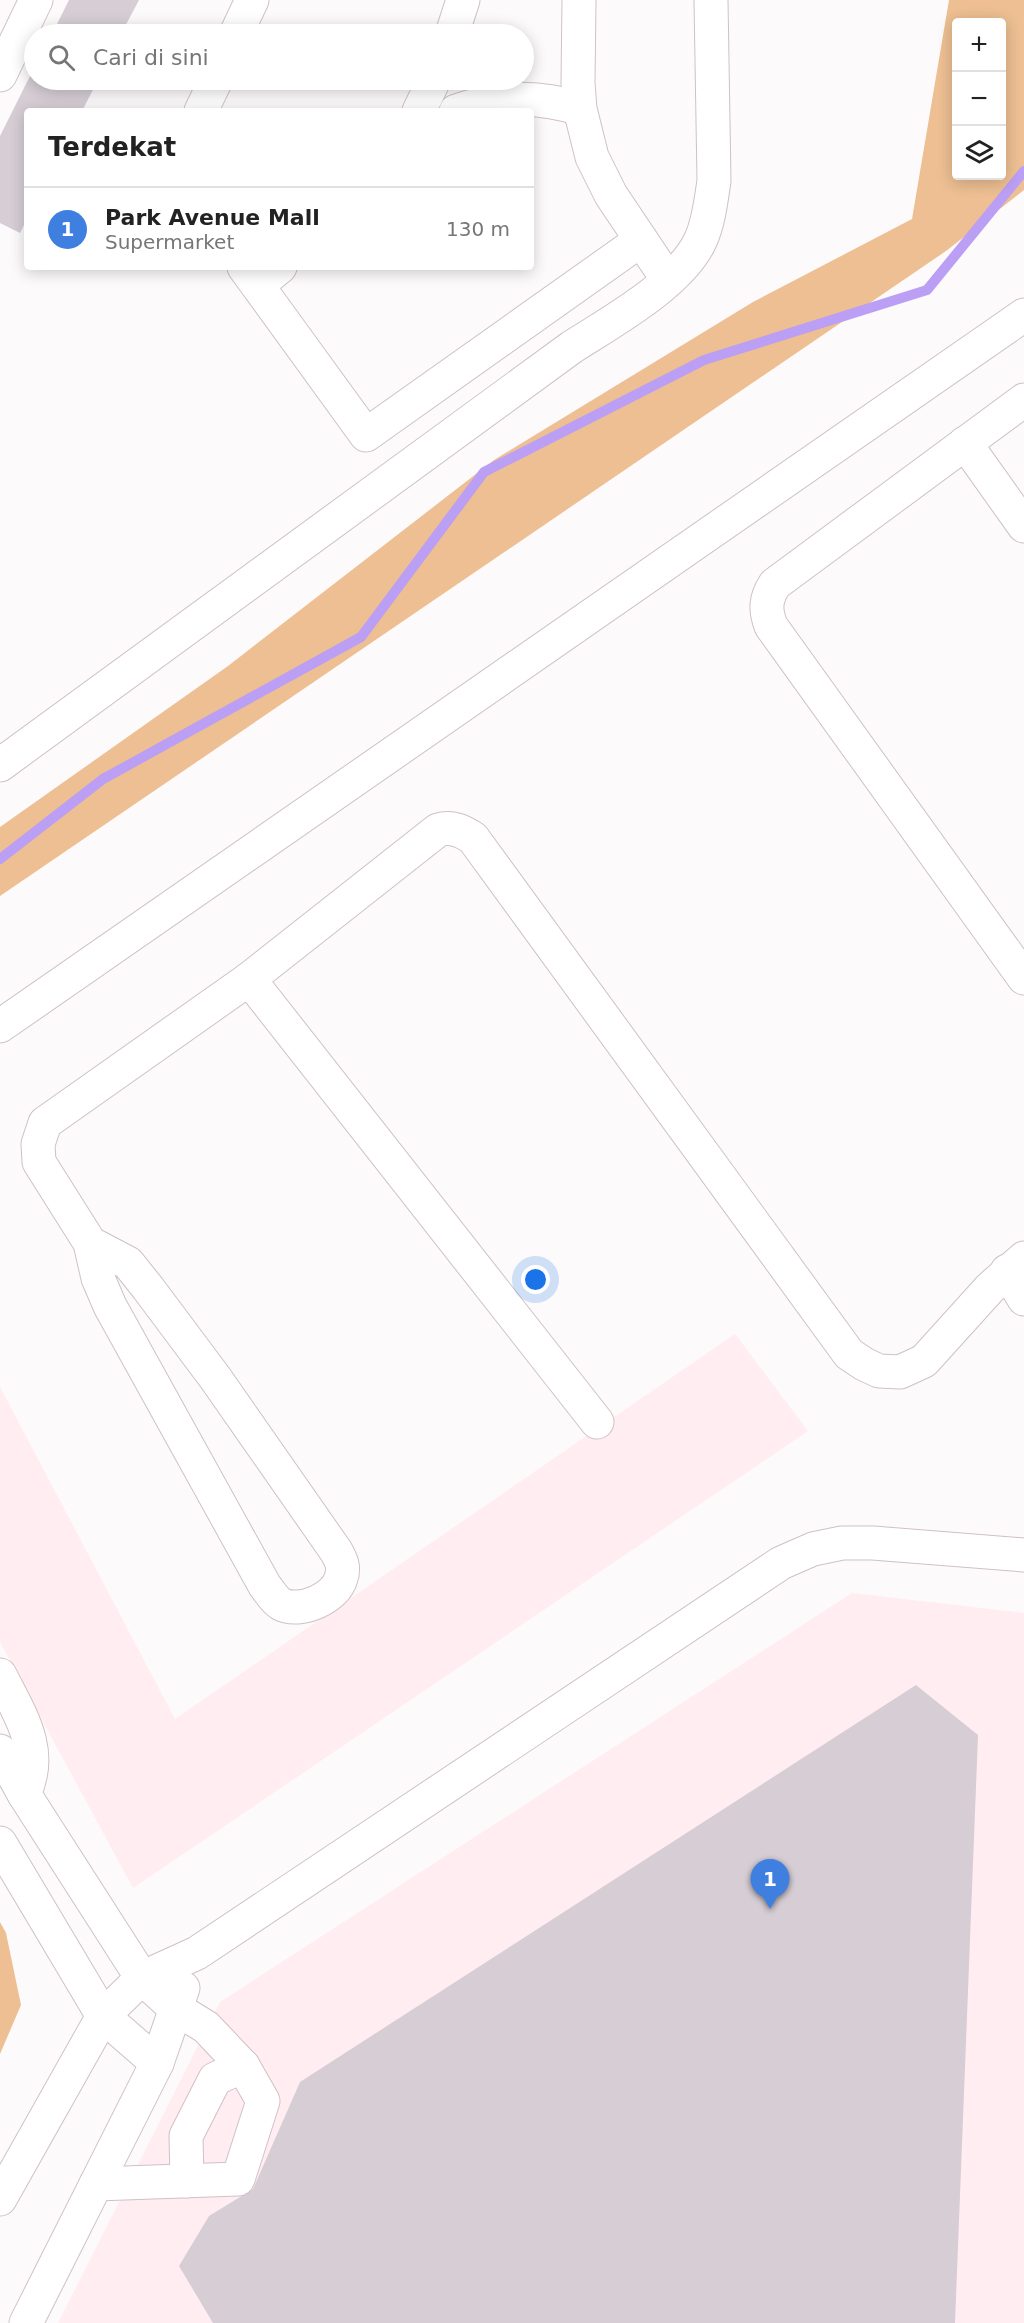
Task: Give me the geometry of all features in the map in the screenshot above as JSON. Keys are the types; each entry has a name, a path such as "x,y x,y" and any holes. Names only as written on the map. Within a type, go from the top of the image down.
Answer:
{"street":[{"path":"241,24 252,0"},
{"path":"455,24 463,0"},
{"path":"579,0 580,110 592,157 611,195 668,280"},
{"path":"0,765 572,347 635,306 668,280 687,261 701,240 714,180 711,0"},
{"path":"0,75 22,10"},
{"path":"202,108 211,90"},
{"path":"420,108 429,90"},
{"path":"465,108 507,99 562,103 580,110"},
{"path":"260,273 366,435 641,240"},
{"path":"0,1026 1024,315"},
{"path":"1024,400 775,584 766,602 766,613 771,626 1024,978"},
{"path":"965,443 1024,526"},
{"path":"90,1243 128,1263 142,1280 216,1379 336,1551 343,1563 341,1578 337,1587 325,1597 308,1605 295,1607 281,1604 265,1586 110,1306 98,1278 90,1243 39,1162 38,1144 45,1124 249,979 438,830 446,828 462,831 474,838 849,1354 879,1371 900,1372 924,1361 1016,1265"},
{"path":"249,979 597,1422"},
{"path":"1016,1265 1024,1299"},
{"path":"0,2199 103,2016 142,1978 197,1953 781,1563 813,1549 842,1543 873,1543 1024,1555"},
{"path":"0,1675 30,1736 32,1778 24,1794"},
{"path":"0,1751 24,1794 142,1978 175,2008 206,2028 243,2066 263,2101 238,2179 96,2184"},
{"path":"0,1844 103,2016 157,2063"},
{"path":"26,2323 157,2063 175,2008 197,1953"},
{"path":"187,2181 186,2136 215,2079 243,2066"}],"shaded area":[{"path":"949,0 1024,0 1024,190 946,251 0,896 0,827 228,666 494,460 753,302 912,219"},
{"path":"735,1334 808,1431 133,1888 0,1642 0,1387 175,1719"},
{"path":"852,1593 1024,1613 1024,2323 58,2323 220,2002"},
{"path":"0,1922 6,1933 21,2005 0,2054"}],"building":[{"path":"69,0 139,0 126,24 57,24"},
{"path":"24,88 24,90 93,90 84,108 24,108 24,225 20,233 0,223 0,136"},
{"path":"916,1685 978,1735 955,2323 213,2323 179,2266 209,2216 253,2189 300,2082"}],"waterway":[{"path":"0,859 103,779 361,637 484,472 704,360 927,290 1024,171"}],"place":[{"name":"Park Avenue Mall","path":"770,1909"}]}
